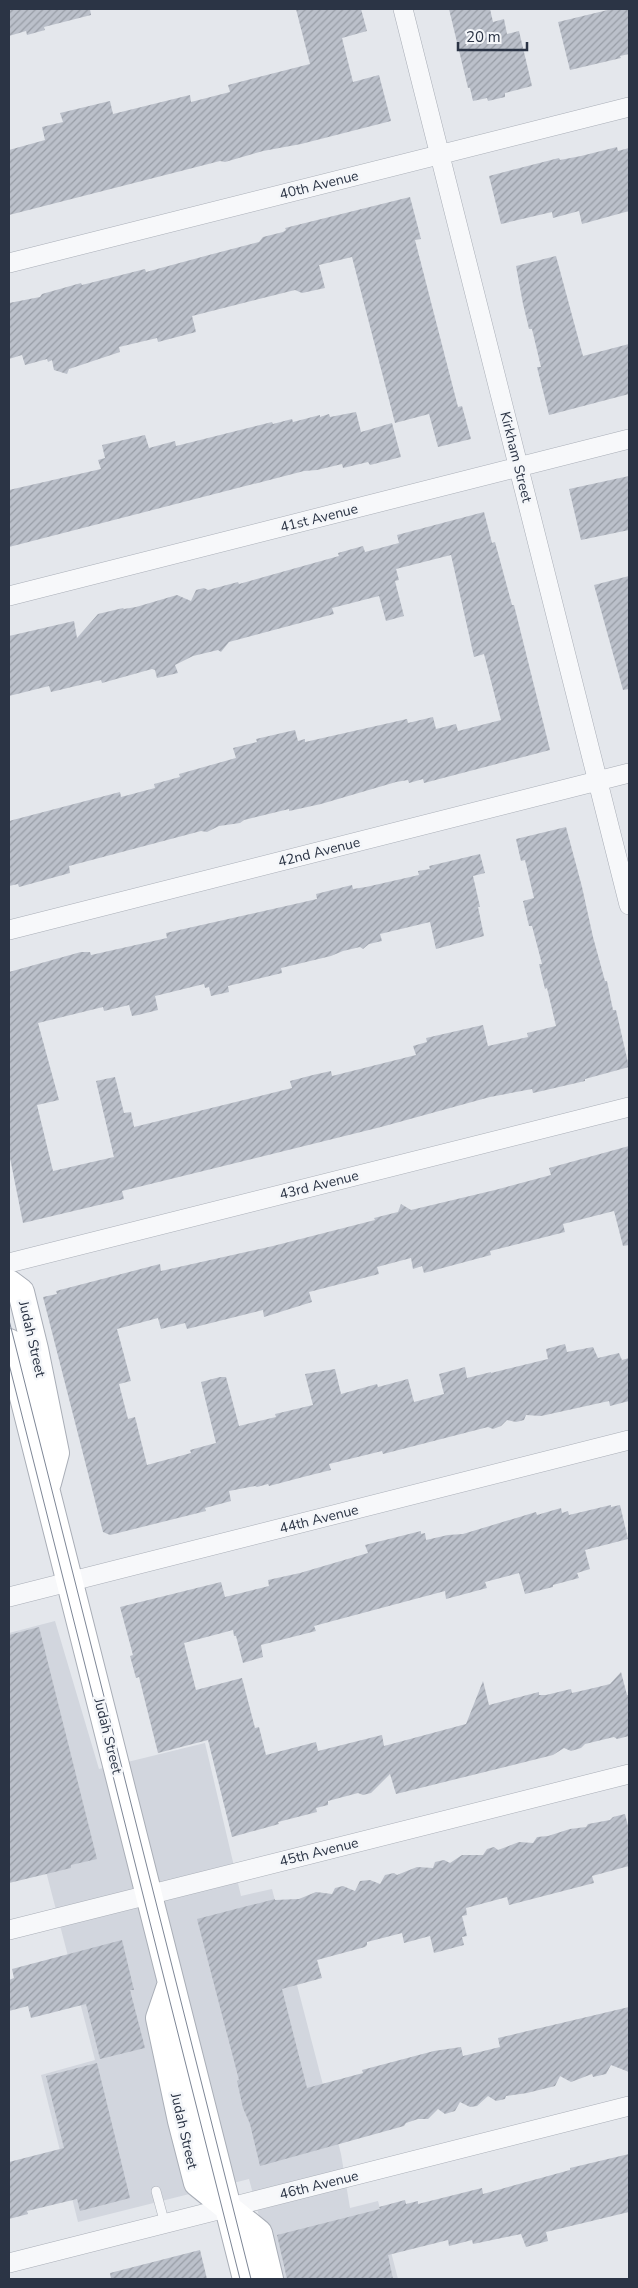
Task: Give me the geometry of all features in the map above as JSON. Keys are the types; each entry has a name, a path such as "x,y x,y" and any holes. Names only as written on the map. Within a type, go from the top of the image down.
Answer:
{"street":[{"name":"Kirkham Street","path":"403,9 629,905"},
{"name":"40th Avenue","path":"9,263 629,106"},
{"name":"41st Avenue","path":"9,596 629,440"},
{"name":"42nd Avenue","path":"9,930 629,773"},
{"name":"43rd Avenue","path":"9,1264 629,1107"},
{"name":"Judah Street","path":"9,1283 21,1292 35,1349 56,1453 46,1489"},
{"name":"Judah Street","path":"9,1342 246,2279"},
{"name":"44th Avenue","path":"9,1597 629,1440"},
{"name":"45th Avenue","path":"9,1930 629,1774"},
{"name":"Judah Street","path":"171,1983 159,2018 164,2057 197,2184 259,2233 270,2279"},
{"name":"46th Avenue","path":"9,2264 629,2106"}],"lane":[{"path":"156,2191 165,2224"}],"shaded area":[{"path":"55,1621 99,1769 205,1743 241,1896 272,1889 341,2154 350,2208 378,2201 398,2279 276,2279 249,2179 78,2222 41,2075 95,2060 9,1729 9,1633"}],"building":[{"path":"9,9 90,9 91,15 44,27 45,30 27,35 26,31 9,36"},
{"path":"296,9 361,9 367,31 342,38 353,82 379,75 391,121 301,144 263,151 225,162 220,161 9,215 9,150 45,140 42,127 63,122 60,113 110,101 113,114 190,95 191,102 230,92 228,85 310,64"},
{"path":"449,9 490,9 493,22 504,19 507,34 519,31 532,86 505,93 505,97 488,101 487,98 473,101 470,88 468,88"},
{"path":"612,9 629,9 629,54 620,56 621,58 570,70 558,22"},
{"path":"617,147 618,151 629,148 629,211 582,224 579,211 553,218 552,212 501,224 489,176 559,158 560,160"},
{"path":"410,197 421,239 415,240 458,407 462,406 471,439 438,447 429,414 395,423 352,257 319,265 325,288 302,293 295,290 192,316 196,332 158,342 157,338 119,347 120,352 69,369 67,374 54,370 52,360 48,362 47,359 25,365 22,355 9,359 9,303 40,297 42,294 81,283 82,285 145,269 146,272 259,242 263,237 283,232 286,230 285,228"},
{"path":"556,256 583,356 629,344 629,394 549,415 537,367 541,367 532,329 529,329 516,266"},
{"path":"356,412 361,432 392,423 401,457 370,465 368,462 343,468 342,464 304,471 9,547 9,490 101,469 98,460 105,458 102,445 145,435 149,448 175,441 176,446 272,422 273,424 292,419 293,422 320,415 320,417 329,414 330,417"},
{"path":"629,476 629,530 581,540 569,489"},
{"path":"484,512 492,543 495,542 512,605 514,605 550,750 424,783 423,779 409,783 408,780 396,782 321,804 289,811 289,809 244,820 240,823 219,826 207,832 201,831 69,866 70,873 19,887 18,884 9,886 9,821 120,792 121,797 155,788 154,784 180,777 179,774 236,758 233,748 257,742 256,739 295,730 298,741 305,739 305,742 407,719 408,723 433,717 436,729 456,724 458,731 501,720 484,654 474,657 451,555 396,569 399,580 395,581 404,616 386,621 379,596 332,608 334,614 229,642 221,652 218,650 193,656 175,665 178,673 157,678 155,670 152,669 102,683 101,680 51,692 49,686 9,696 9,636 74,621 77,638 98,614 136,607 177,595 191,601 196,590 204,588 208,590 238,582 239,584 339,556 338,553 363,546 365,552 399,543 397,535"},
{"path":"629,576 629,689 623,690 594,585"},
{"path":"566,827 605,981 607,981 613,1010 616,1010 629,1067 585,1079 585,1081 533,1093 532,1089 490,1097 381,1127 122,1191 124,1199 23,1223 9,1153 9,972 81,952 90,952 91,955 167,938 166,933 317,899 316,894 352,885 353,889 419,875 418,871 430,869 429,866 480,854 485,873 473,876 484,936 436,949 430,922 380,934 382,941 369,944 363,949 360,947 343,951 331,956 281,968 282,973 228,986 229,992 211,996 209,987 205,988 204,984 155,996 158,1010 138,1015 132,1016 129,1005 104,1011 103,1007 38,1023 59,1100 37,1105 53,1171 114,1157 96,1081 115,1077 124,1113 131,1112 134,1127 292,1088 290,1081 313,1075 331,1071 332,1076 416,1055 413,1046 427,1042 426,1038 483,1025 488,1046 528,1037 527,1033 556,1026 539,964 542,964 532,926 529,926 523,901 534,898 525,860 521,861 516,839"},
{"path":"629,1146 629,1245 623,1246 614,1211 563,1224 565,1232 490,1251 491,1255 424,1273 422,1266 413,1269 411,1258 377,1267 379,1274 309,1292 312,1302 264,1317 263,1310 187,1329 185,1323 161,1329 158,1318 117,1329 131,1381 119,1384 128,1419 135,1417 147,1465 191,1453 190,1450 216,1443 201,1382 220,1377 226,1377 239,1426 276,1417 275,1414 313,1405 305,1374 335,1369 341,1394 377,1384 378,1387 408,1379 414,1402 444,1394 439,1374 465,1367 467,1378 491,1373 548,1359 546,1349 565,1344 567,1352 593,1347 598,1358 619,1353 622,1360 629,1358 629,1401 610,1406 609,1401 541,1416 526,1415 524,1420 516,1422 507,1420 501,1426 493,1429 488,1427 383,1454 382,1451 329,1464 331,1470 269,1486 268,1484 229,1491 231,1501 205,1508 206,1511 110,1535 103,1532 43,1297 57,1294 56,1291 160,1264 161,1271 273,1246 375,1220 374,1218 398,1212 401,1204 411,1210 495,1190 551,1175 549,1168"},
{"path":"611,1505 611,1507 620,1505 628,1539 585,1550 590,1569 577,1573 579,1578 553,1585 553,1587 525,1594 519,1573 485,1582 487,1588 446,1599 445,1591 314,1626 316,1631 261,1645 263,1657 243,1663 233,1630 184,1643 196,1690 242,1678 255,1728 259,1727 266,1755 316,1742 318,1751 382,1735 384,1746 466,1724 483,1681 489,1705 539,1692 539,1695 546,1695 571,1689 572,1693 610,1684 621,1672 627,1695 629,1695 629,1736 617,1739 614,1737 585,1744 581,1748 571,1751 564,1748 553,1755 396,1794 390,1774 371,1793 363,1795 358,1793 328,1801 328,1805 316,1808 317,1812 232,1837 208,1740 158,1753 139,1677 136,1678 130,1656 133,1655 120,1607 221,1582 225,1597 269,1586 268,1580 300,1573 368,1553 365,1545 421,1531 421,1534 425,1533 426,1540 463,1534 536,1512 537,1515 561,1508 562,1513 568,1511 569,1515"},
{"path":"39,1627 97,1859 71,1865 71,1868 9,1883 9,1635"},
{"path":"625,1814 629,1830 629,1866 592,1876 594,1883 509,1905 507,1897 466,1908 467,1915 462,1916 467,1936 462,1937 464,1945 434,1953 430,1936 404,1943 402,1933 367,1942 365,1947 317,1960 322,1978 282,1989 307,2088 363,2073 362,2070 434,2051 461,2047 463,2056 500,2047 498,2038 629,2007 629,2072 611,2065 606,2074 593,2077 592,2074 571,2082 560,2076 555,2086 506,2096 505,2099 496,2101 488,2096 477,2106 470,2107 460,2102 455,2111 445,2114 438,2109 428,2119 418,2119 406,2123 404,2126 260,2166 250,2124 243,2108 237,2081 239,2080 197,1919 275,1899 299,1899 316,1892 332,1894 335,1888 343,1886 355,1891 360,1881 370,1880 380,1884 385,1875 394,1873 397,1875 417,1867 433,1868 435,1862 444,1860 450,1863 462,1855 483,1855 487,1849 494,1847 498,1850 519,1842 533,1843 537,1837 586,1827 588,1824 610,1820 613,1817"},
{"path":"122,1940 134,1990 130,1990 145,2048 100,2059 86,2004 31,2018 28,2006 9,2011 9,1980 14,1978 12,1969"},
{"path":"97,2063 130,2198 80,2211 77,2199 27,2211 28,2214 9,2219 9,2162 64,2148 46,2076"},
{"path":"629,2154 629,2212 546,2232 548,2241 526,2247 521,2234 473,2244 472,2240 449,2246 448,2240 388,2255 393,2279 287,2279 277,2235 380,2209 379,2207 405,2200 406,2204 418,2201 418,2204 482,2188 483,2194 570,2170 570,2168"},
{"path":"200,2250 207,2279 111,2279 110,2273"}],"tram line":[{"path":"9,1320 251,2279"},
{"path":"9,1364 240,2279"}]}
